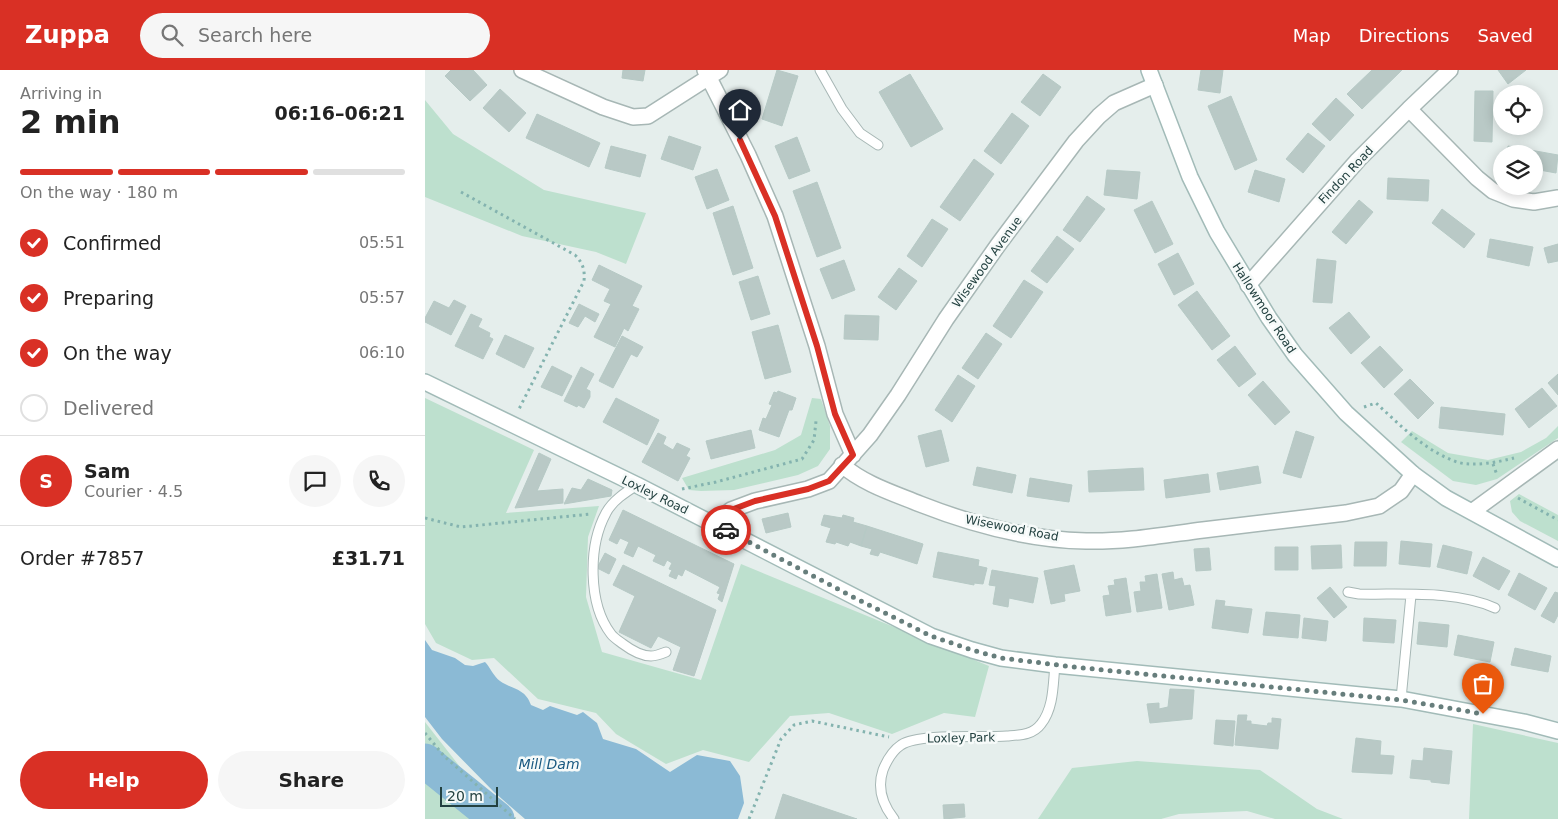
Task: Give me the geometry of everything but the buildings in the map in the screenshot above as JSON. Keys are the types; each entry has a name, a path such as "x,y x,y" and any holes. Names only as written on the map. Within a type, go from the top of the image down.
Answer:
{"street":[{"path":"522,70 603,107 633,117 648,116 711,72 775,216 815,337 848,460 829,481 808,489 755,501 731,510 714,524"},
{"name":"Hallowmoor Road","path":"1149,70 1191,177 1217,232 1248,285 1295,355 1346,413 1413,474 1447,498 1558,559"},
{"name":"Findon Road","path":"1248,285 1345,174 1409,109 1451,70"},
{"name":"Wisewood Avenue","path":"848,460 870,435 998,245 1076,141 1114,103 1155,85"},
{"path":"1409,109 1477,178 1493,191 1513,199 1534,202 1558,198"},
{"name":"Loxley Road","path":"425,382 637,485 931,636 972,650 1001,658 1055,665 1401,700 1524,722 1558,731"},
{"path":"1473,511 1558,449"},
{"name":"Wisewood Road","path":"848,460 855,476 875,486 949,515 1009,530 1084,541 1129,540 1346,513 1379,506 1401,491 1413,474"}],"lane":[{"path":"820,70 842,109 860,133 878,146"},
{"path":"637,485 624,493 606,512 597,534 594,588 599,613 612,635 633,652 650,656 666,652"},
{"path":"1348,592 1462,598 1481,602 1495,608"},
{"path":"1401,700 1411,595"},
{"name":"Loxley Park","path":"894,819 881,796 880,779 891,753 902,744 919,738 997,737 1027,734 1041,724 1050,704 1055,665"}],"path":[{"path":"461,192 575,255 581,261 585,272 583,281 511,425"},
{"path":"1346,413 1376,403 1420,442 1458,463 1493,464 1519,457"},
{"path":"655,495 802,460 814,440 816,421 835,414"},
{"path":"425,518 461,527 606,512"},
{"path":"749,819 781,739 794,725 811,721 912,741"},
{"path":"425,733 444,756 515,819"}],"green space":[{"path":"425,100 453,134 544,190 646,213 626,264 596,252 522,236 425,197"},
{"path":"425,398 534,450 506,513 599,506 588,537 586,597 602,652 701,680 741,564 989,666 975,717 944,713 892,734 829,713 790,716 749,762 703,750 666,764 616,734 596,713 538,699 494,658 472,660 436,643 425,624"},
{"path":"812,398 821,399 830,426 830,449 818,466 798,475 734,490 689,490 682,478 775,450 801,435"},
{"path":"1558,426 1558,438 1497,479 1476,485 1453,481 1401,442 1412,431 1448,453 1488,460 1521,452 1546,438"},
{"path":"1519,494 1558,515 1558,541 1520,521 1512,512 1510,501"},
{"path":"425,722 489,804 508,819 425,819"},
{"path":"1473,724 1558,743 1558,819 1469,819"},
{"path":"1137,761 1260,770 1317,809 1343,819 1275,819 1247,811 1179,814 1161,819 1038,819 1072,768"}],"water":[{"name":"Mill Dam","path":"425,640 432,650 455,658 465,665 473,666 485,662 498,679 522,692 531,705 543,710 550,706 577,715 583,712 597,723 603,739 636,749 670,772 697,755 730,761 740,776 744,803 738,819 525,819 494,792 442,739 425,717"}],"waterway":[{"path":"425,761 497,819"}],"way so far":[{"path":"726,530 931,636 1001,658 1401,700 1483,714"}],"route":[{"path":"726,530 714,524 731,510 755,501 808,489 829,481 853,455 835,414 817,346 775,216 740,140"}]}
